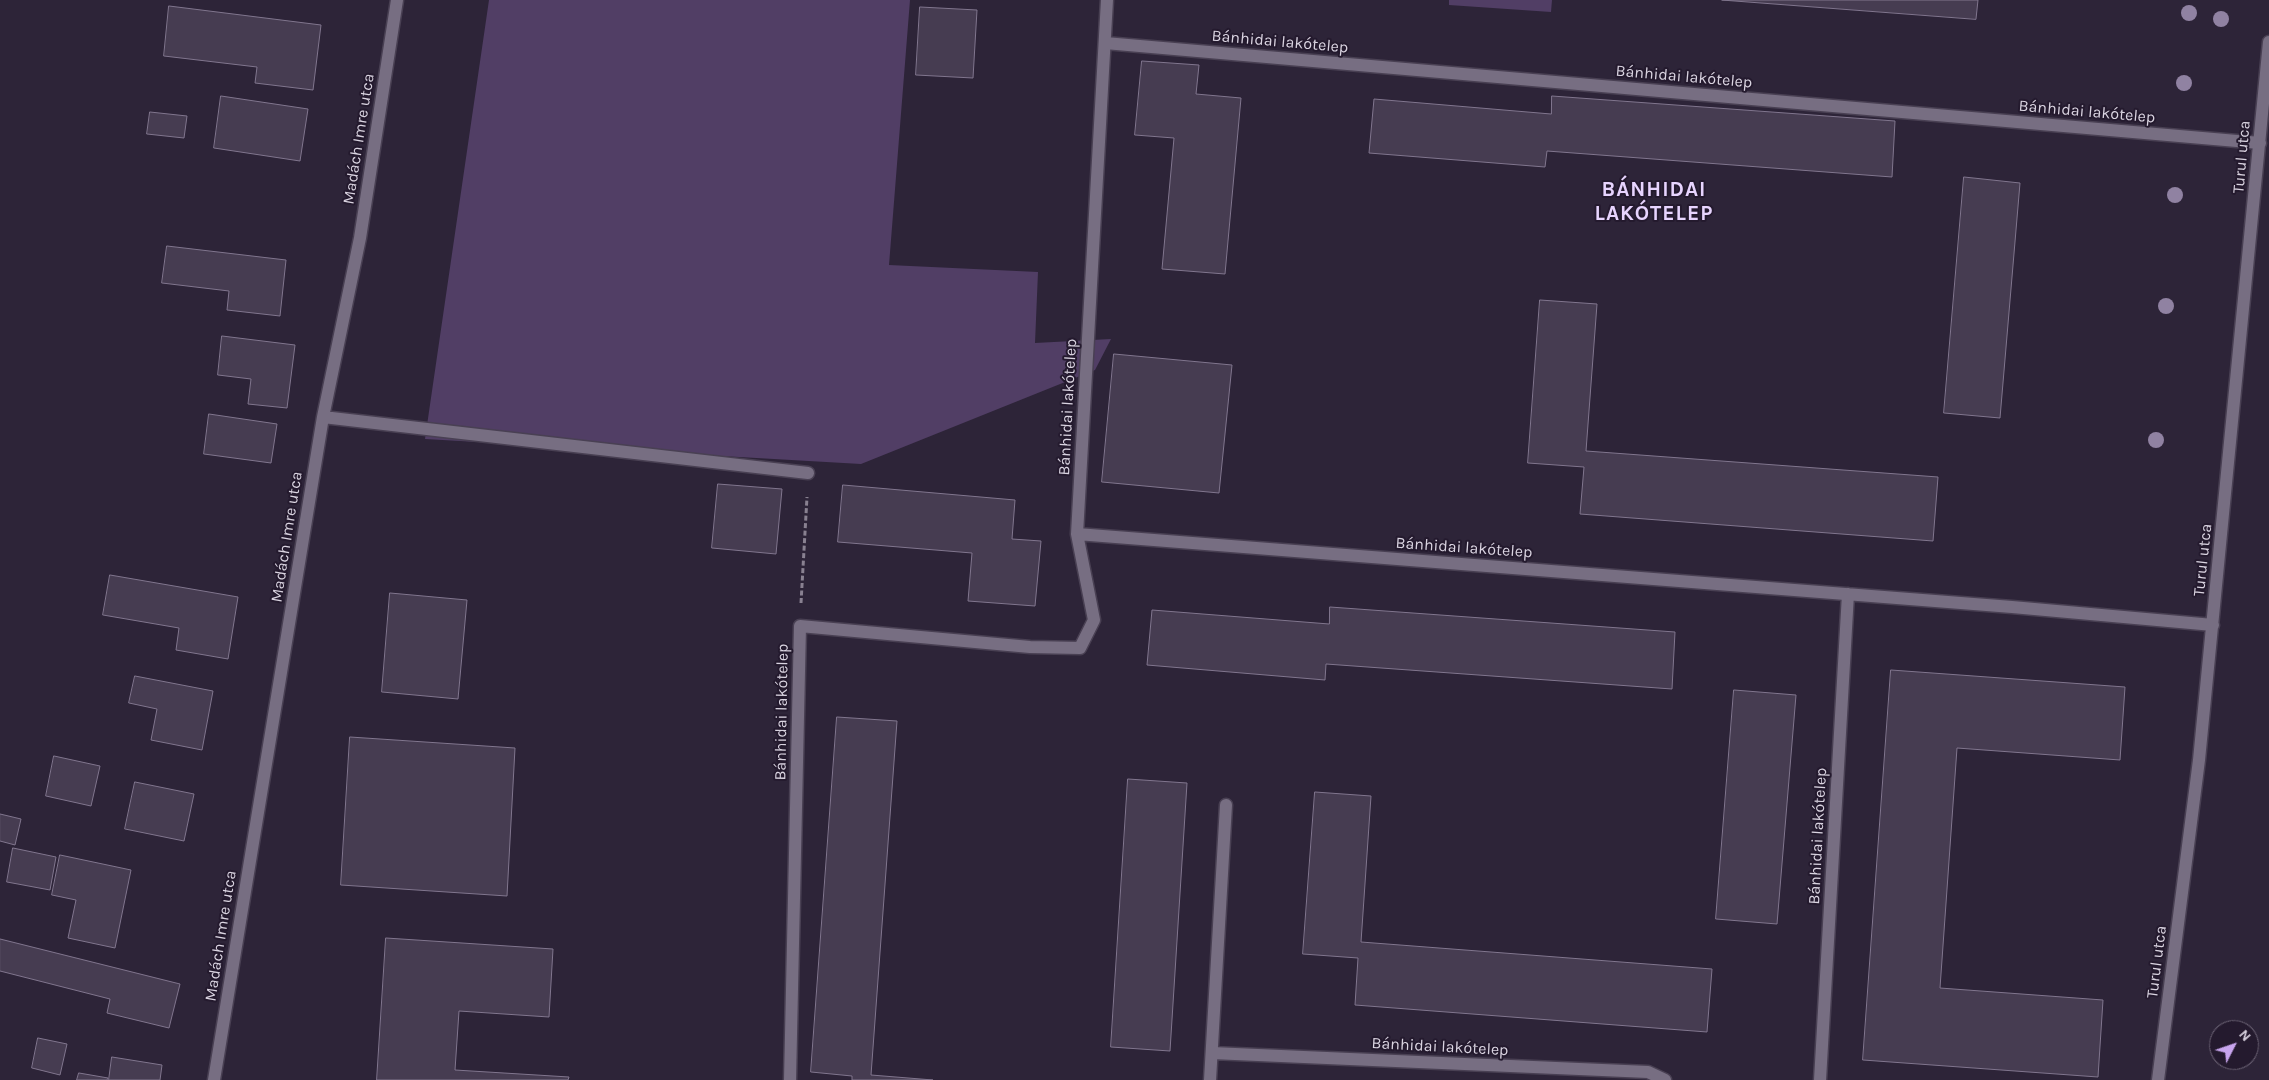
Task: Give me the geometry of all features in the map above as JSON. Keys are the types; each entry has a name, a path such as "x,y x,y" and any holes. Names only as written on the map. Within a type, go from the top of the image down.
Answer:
{"street":[{"name":"Madách Imre utca","path":"214,1080 323,417 360,238 397,0"},
{"name":"Bánhidai lakótelep","path":"790,1080 800,626 1030,647 1080,648 1094,620 1077,534 1108,0"},
{"name":"Turul utca","path":"2158,1080 2199,760 2267,87 2269,42"},
{"name":"Bánhidai lakótelep","path":"1105,43 2260,142"},
{"path":"323,417 808,473"},
{"name":"Bánhidai lakótelep","path":"1077,534 1848,594 2213,625"},
{"name":"Bánhidai lakótelep","path":"1820,1080 1848,594"},
{"path":"1210,1080 1226,806"},
{"name":"Bánhidai lakótelep","path":"1212,1053 1648,1072 1665,1080"}],"path":[{"path":"800,626 808,473"}],"shaded area":[{"path":"489,0 910,0 889,265 1038,272 1035,343 1111,339 1095,370 861,464 425,439"},
{"path":"1449,0 1552,0 1551,12 1449,5"}],"building":[{"path":"1722,0 1978,0 1976,19"},
{"path":"169,6 321,25 313,90 255,83 257,67 164,56"},
{"path":"920,7 977,10 973,78 916,75"},
{"path":"1142,61 1199,65 1196,94 1241,98 1225,274 1162,269 1174,138 1135,135"},
{"path":"221,96 308,109 300,161 214,148"},
{"path":"1552,96 1895,121 1892,177 1547,151 1545,167 1369,153 1374,99 1551,114"},
{"path":"150,112 187,116 184,138 147,134"},
{"path":"1964,177 2020,183 2000,418 1944,413"},
{"path":"167,246 286,260 280,316 227,310 229,291 162,283"},
{"path":"1540,300 1597,304 1586,451 1938,477 1933,541 1580,514 1584,467 1528,463"},
{"path":"222,336 295,345 287,408 248,404 251,379 218,375"},
{"path":"1114,354 1232,365 1219,493 1102,482"},
{"path":"209,414 277,424 271,463 204,454"},
{"path":"718,484 782,489 776,554 712,548"},
{"path":"843,485 1015,500 1012,539 1041,541 1035,606 968,601 972,553 838,542"},
{"path":"110,575 238,597 228,659 176,650 179,628 103,615"},
{"path":"390,593 467,600 458,699 382,692"},
{"path":"1330,607 1675,632 1672,689 1326,664 1325,680 1147,665 1152,610 1329,624"},
{"path":"1891,670 2125,687 2120,760 1957,748 1940,988 2103,1000 2098,1077 1863,1060"},
{"path":"135,676 213,691 202,750 151,740 157,709 129,703"},
{"path":"1734,690 1796,695 1777,924 1716,919"},
{"path":"837,717 897,721 871,1075 933,1080 852,1080 852,1076 811,1072"},
{"path":"350,737 515,748 507,896 341,885"},
{"path":"54,756 100,766 91,806 46,796"},
{"path":"1128,779 1187,783 1170,1051 1111,1047"},
{"path":"135,782 194,794 184,841 125,829"},
{"path":"1315,792 1371,796 1361,942 1712,969 1707,1032 1355,1005 1358,958 1303,954"},
{"path":"0,814 21,819 15,845 0,841"},
{"path":"13,848 56,857 50,890 7,882"},
{"path":"60,855 131,870 115,948 68,938 76,900 52,895"},
{"path":"386,938 553,949 549,1017 459,1011 455,1070 569,1077 568,1080 377,1080"},
{"path":"0,939 180,984 169,1028 107,1013 110,999 0,971"},
{"path":"38,1038 67,1044 60,1075 32,1068"},
{"path":"112,1057 162,1065 160,1080 109,1080"},
{"path":"79,1073 108,1078 107,1080 77,1080"}],"district":[{"name":"BÁNHIDAI LAKÓTELEP","path":"1654,202"}]}
